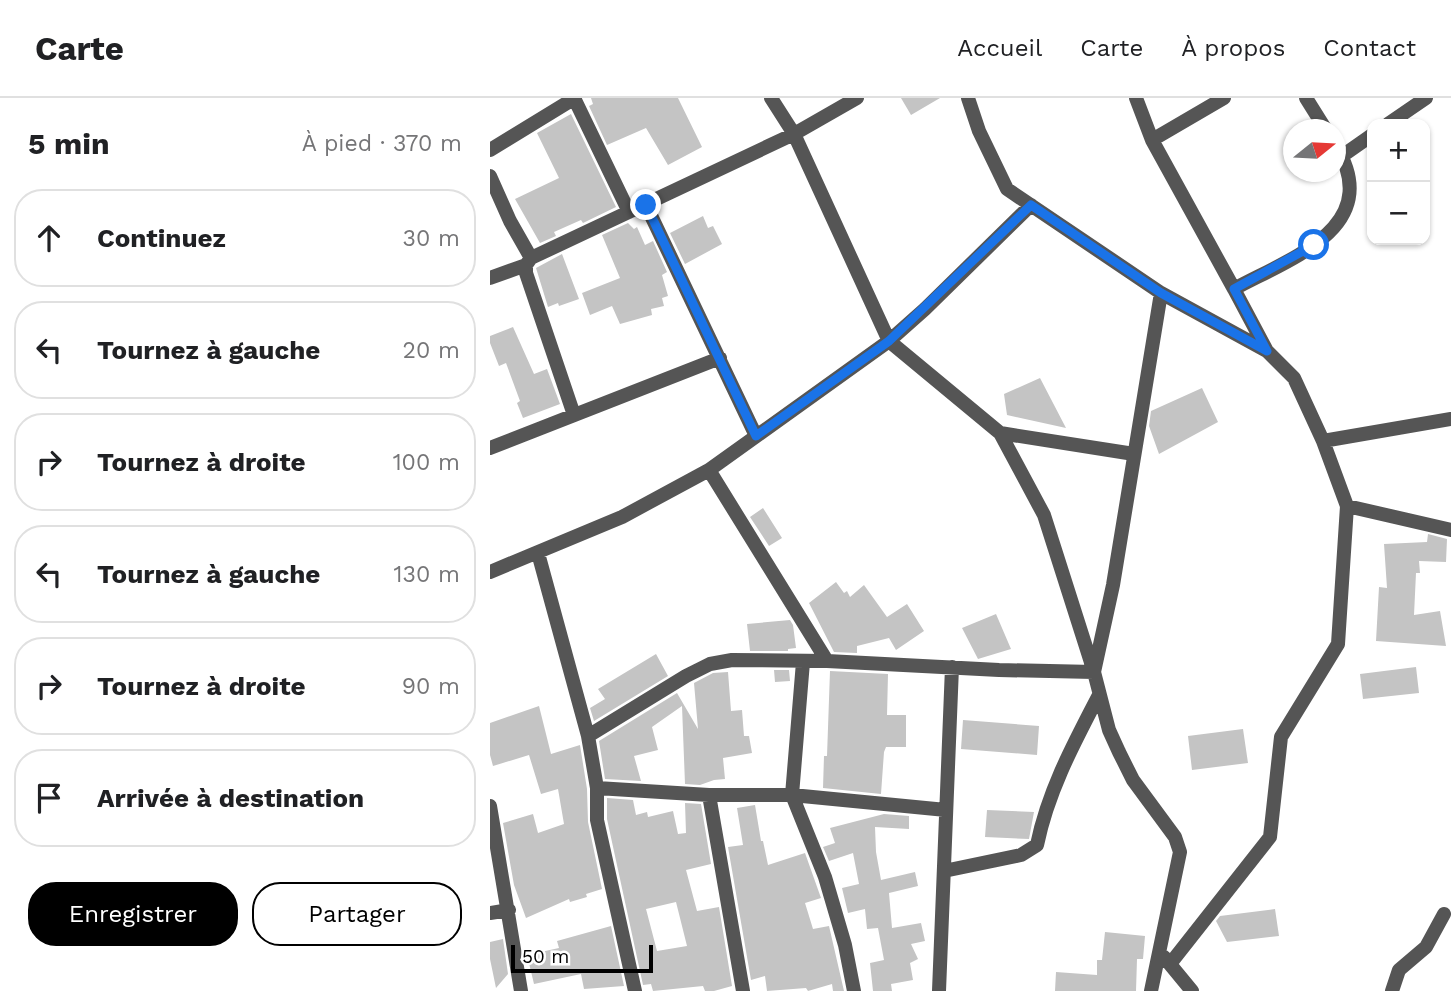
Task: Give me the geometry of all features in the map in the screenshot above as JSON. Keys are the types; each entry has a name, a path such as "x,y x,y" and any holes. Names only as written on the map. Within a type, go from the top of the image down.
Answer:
{"street":[{"path":"490,150 575,98 629,212"},
{"path":"771,98 794,134 889,341 1000,433 1044,515 1094,672 1109,730 1128,770 1175,837 1180,852 1151,991"},
{"path":"490,278 794,134 857,98"},
{"path":"968,98 979,131 1007,189 1161,293 1267,351 1294,378 1323,441 1347,506 1338,644 1281,737 1270,838 1170,964"},
{"path":"1136,98 1152,140 1267,351"},
{"path":"1152,140 1224,98"},
{"path":"1306,98 1318,119"},
{"path":"1395,119 1426,98"},
{"path":"1346,148 1367,137"},
{"path":"1234,289 1314,245 1335,227 1350,197 1350,178 1346,168"},
{"path":"490,176 529,261 526,273 574,415"},
{"path":"646,205 756,436"},
{"path":"490,572 622,517 709,470 889,341 1031,205"},
{"path":"1094,672 1114,585 1161,293"},
{"path":"490,448 720,358"},
{"path":"1323,441 1451,419"},
{"path":"1000,433 1134,454"},
{"path":"709,470 827,661"},
{"path":"1347,506 1451,530"},
{"path":"538,552 588,736 597,788 597,820 635,991"},
{"path":"588,736 687,676 710,664 732,660 827,661 1094,672"},
{"path":"803,662 792,795 825,877 845,946 854,991"},
{"path":"939,991 952,667"},
{"path":"944,871 1021,855 1037,845 1042,819 1066,757 1100,695"},
{"path":"597,788 709,796 792,795 946,810"},
{"path":"709,796 743,991"},
{"path":"490,806 521,991"},
{"path":"490,913 509,910"},
{"path":"1392,991 1399,970 1426,947 1444,914"},
{"path":"1159,950 1192,991"}],"building":[{"path":"591,98 678,98 702,147 668,165 646,128 607,145 589,106 593,104"},
{"path":"901,98 940,98 911,115"},
{"path":"571,114 616,207 583,223 581,220 554,232 556,236 540,243 515,199 559,178 537,133"},
{"path":"703,216 708,228 713,226 722,244 685,264 670,233"},
{"path":"628,223 634,229 637,227 645,245 653,241 667,272 662,275 668,296 662,298 664,306 651,309 652,315 620,324 612,306 590,315 582,293 620,278 602,235"},
{"path":"562,254 579,299 548,307 536,268"},
{"path":"513,327 534,374 547,369 560,404 523,418 517,403 520,401 506,363 499,366 490,343 490,336"},
{"path":"1040,378 1066,428 1007,415 1004,394"},
{"path":"1202,388 1218,422 1159,454 1149,426 1151,411"},
{"path":"763,508 782,538 769,546 750,517"},
{"path":"1428,534 1447,539 1446,562 1419,561 1420,573 1416,573 1414,615 1440,611 1446,646 1376,641 1379,587 1387,588 1384,544 1427,542"},
{"path":"836,582 850,597 864,585 887,617 907,604 924,631 896,650 889,638 857,646 857,653 834,652 809,603"},
{"path":"996,614 1011,649 978,659 962,628"},
{"path":"790,620 796,648 788,651 750,651 747,624"},
{"path":"656,654 668,676 594,721 590,708 605,699 598,689"},
{"path":"1416,667 1419,693 1363,699 1360,674"},
{"path":"774,670 789,670 790,681 775,682"},
{"path":"830,671 888,674 887,715 906,715 906,747 886,747 884,752 881,794 823,788"},
{"path":"728,672 731,711 742,710 744,736 749,736 752,753 723,758 725,779 700,785 685,784 682,706 652,727 658,750 634,756 641,781 605,779 599,741 677,693 698,729 694,683 713,673"},
{"path":"539,706 551,754 580,745 587,789 588,822 602,889 586,894 587,897 570,902 569,899 526,918 514,885 503,823 533,814 538,833 564,824 558,789 541,794 529,755 493,766 490,755 490,723"},
{"path":"963,720 1039,726 1037,755 961,749"},
{"path":"1243,729 1248,763 1192,770 1188,736"},
{"path":"607,798 633,800 636,815 647,812 648,817 673,811 678,834 686,833 685,803 701,804 711,864 686,870 697,911 719,907 732,986 714,991 705,991 703,986 653,991 651,984 643,985 607,819","holes":["676,902 687,946 657,951 646,909"]},
{"path":"755,805 768,865 805,853 821,898 805,903 813,929 829,926 844,991 833,991 832,984 808,991 806,988 767,991 765,976 751,980 728,847 743,845 737,808"},
{"path":"987,810 1034,812 1029,839 985,837"},
{"path":"884,814 909,816 909,829 875,827 881,880 915,872 918,886 889,893 892,928 921,923 925,941 911,944 918,959 910,963 913,980 891,984 892,991 873,991 870,963 884,960 878,928 867,929 865,909 848,913 842,888 859,884 853,853 829,861 823,847 835,843 830,828"},
{"path":"1275,909 1279,936 1227,942 1216,921 1220,916"},
{"path":"611,926 624,986 584,989 581,974 534,984 527,955 559,948 557,941"},
{"path":"1105,932 1145,936 1143,959 1137,959 1136,991 1055,991 1056,972 1097,975 1097,960 1102,960"},
{"path":"503,939 508,974 496,988 490,959 490,942"}],"route":[{"path":"646,205 756,436 889,341 1031,205 1161,293 1267,351 1234,289 1314,245"}]}
